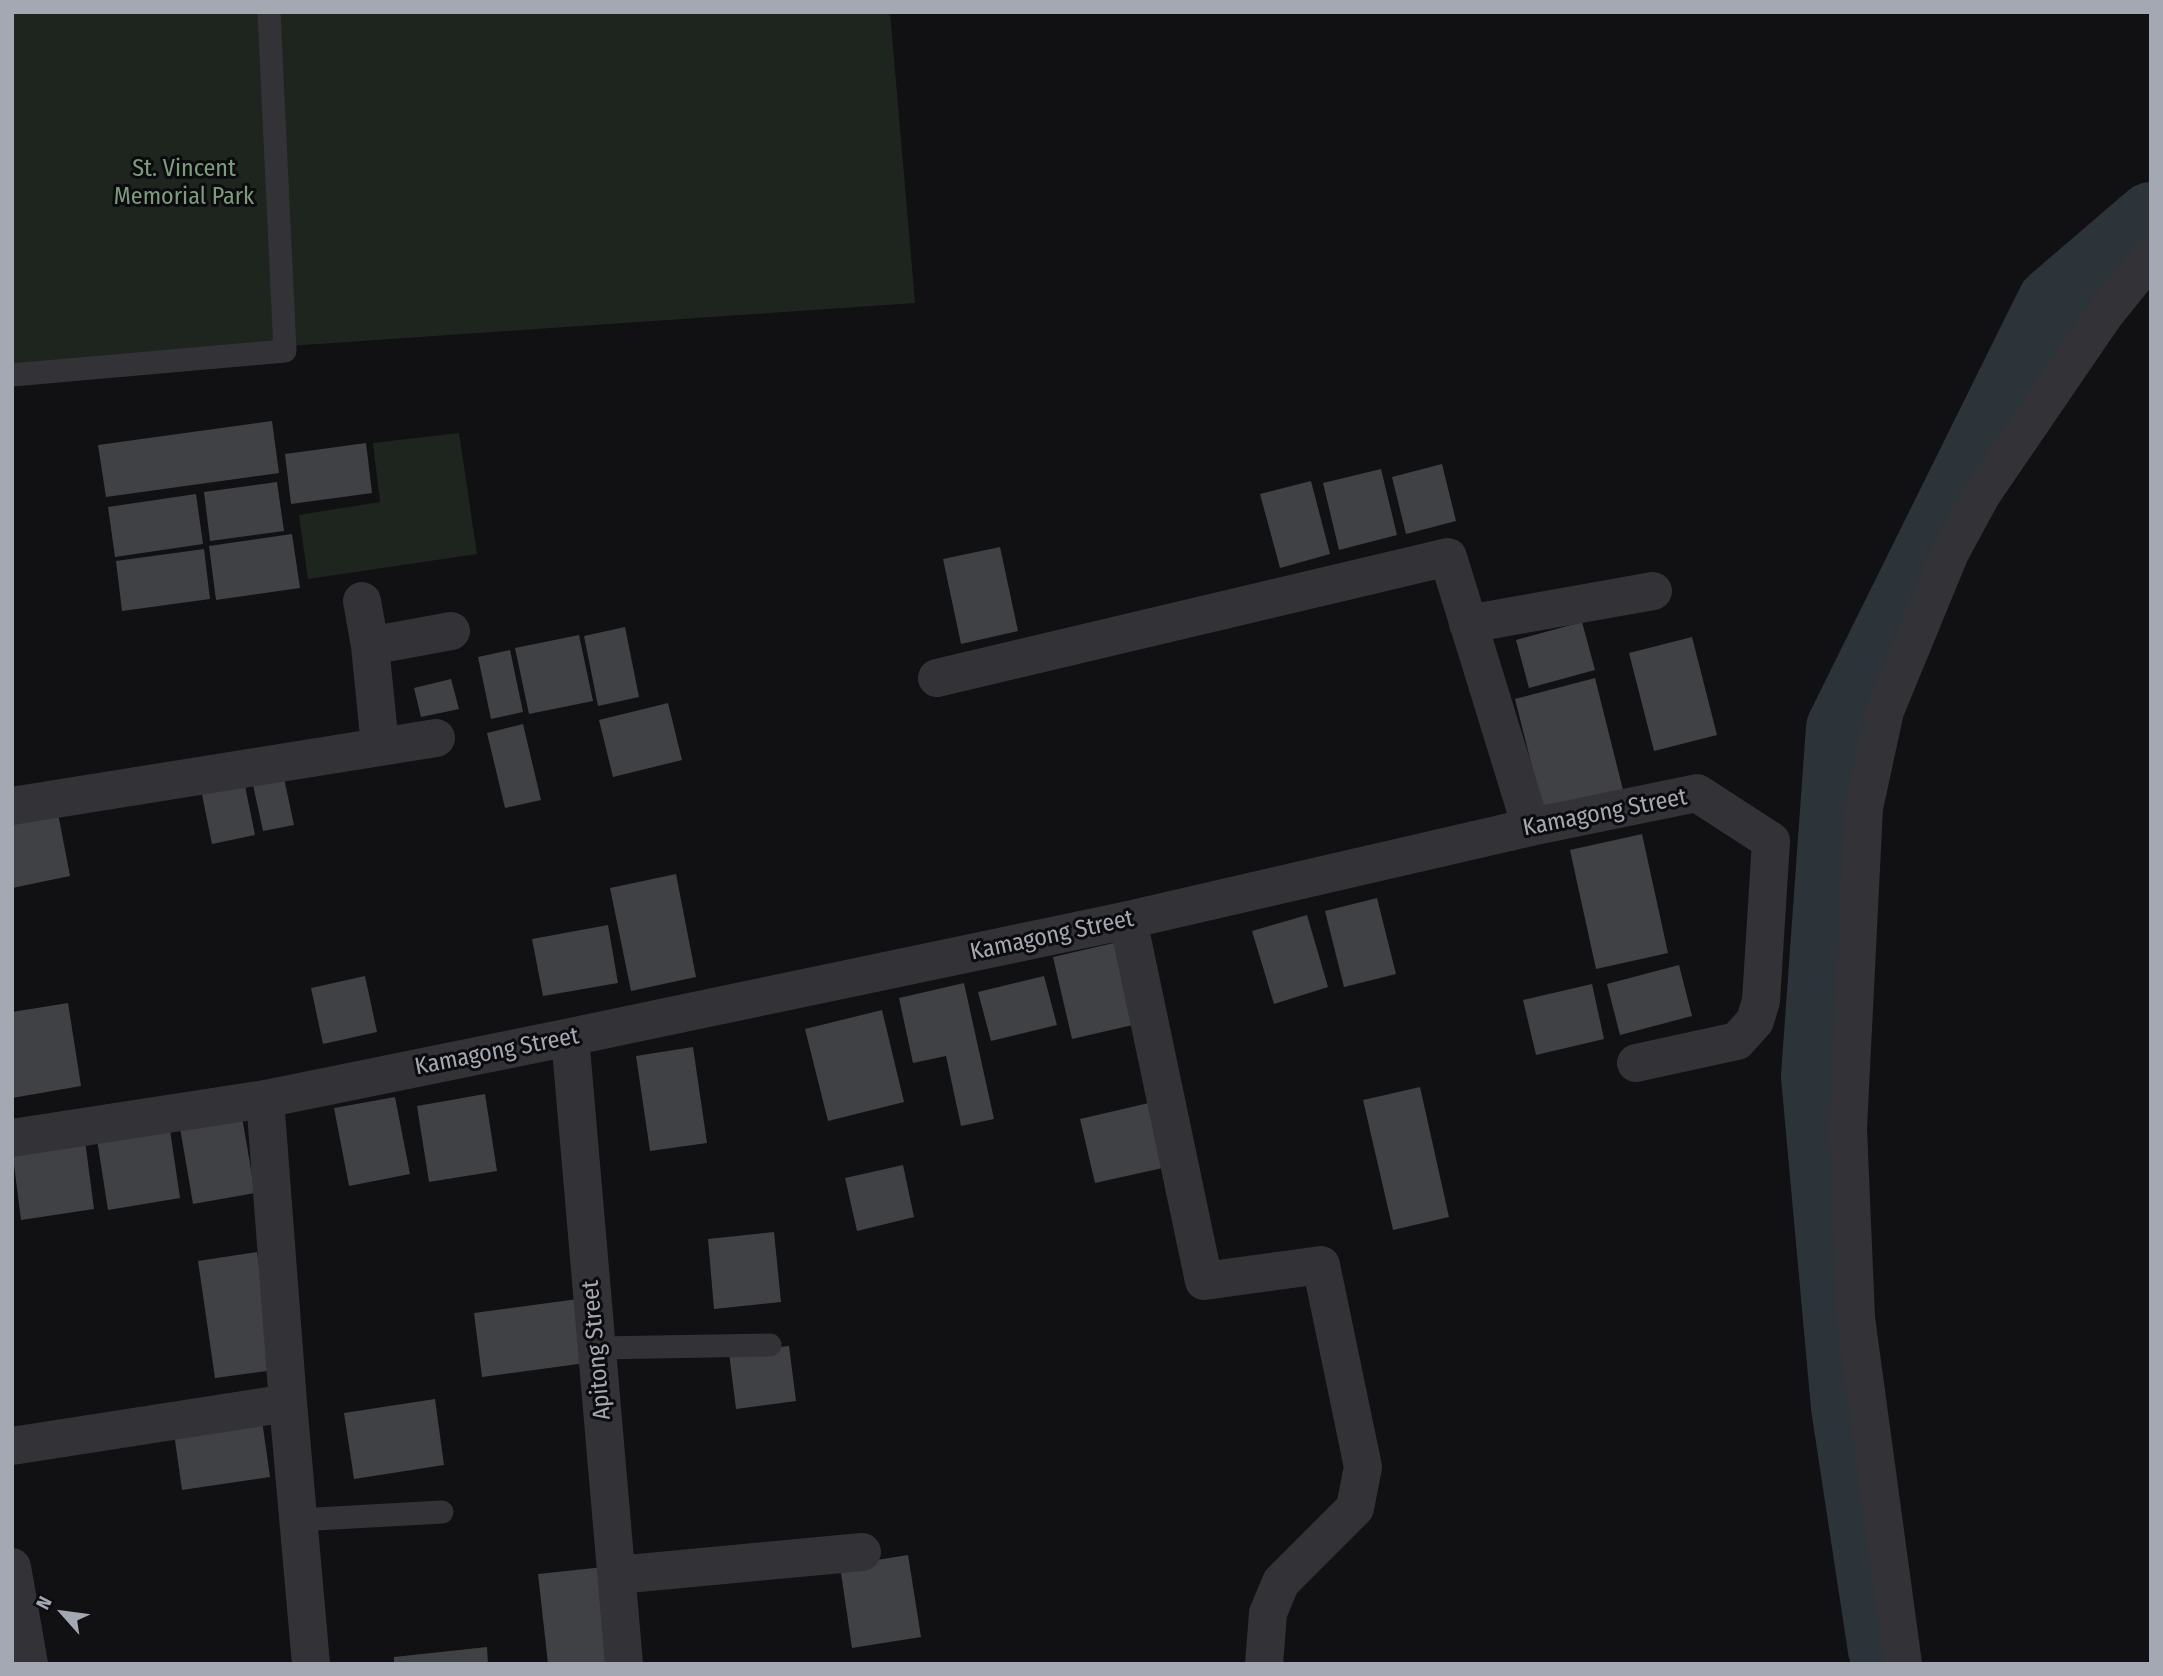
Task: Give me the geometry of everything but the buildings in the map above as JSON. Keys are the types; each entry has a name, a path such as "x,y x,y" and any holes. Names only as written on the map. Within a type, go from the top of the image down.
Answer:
{"street":[{"path":"1903,1664 1856,1318 1848,1128 1864,808 1885,711 1950,553 1982,494 2105,314 2151,257"},
{"path":"937,678 1448,557 1531,827"},
{"path":"1468,624 1653,591"},
{"path":"362,601 370,646 380,746"},
{"path":"370,646 451,631"},
{"path":"12,806 436,738"},
{"name":"Kamagong Street","path":"12,1138 265,1099 570,1037 1128,920 1531,827 1698,793 1771,841 1760,1001 1755,1021 1737,1041 1636,1063"},
{"path":"1128,920 1204,1281 1321,1265 1363,1467 1355,1508 1281,1582 1268,1613 1264,1664"},
{"name":"Apitong Street","path":"570,1037 624,1664"},
{"path":"265,1099 311,1664"},
{"path":"12,1446 288,1403"},
{"path":"617,1575 862,1552"},
{"path":"12,1567 29,1664"}],"lane":[{"path":"12,375 285,351 269,12"},
{"path":"597,1348 770,1345"},
{"path":"298,1520 442,1512"}],"green space":[{"name":"St. Vincent Memorial Park","path":"12,12 890,12 915,303 12,365"},
{"path":"459,433 477,554 308,579 299,515 380,502 373,443"}],"waterway":[{"path":"1883,1650 1846,1407 1816,1076 1841,728 2052,302 2151,217"}]}
